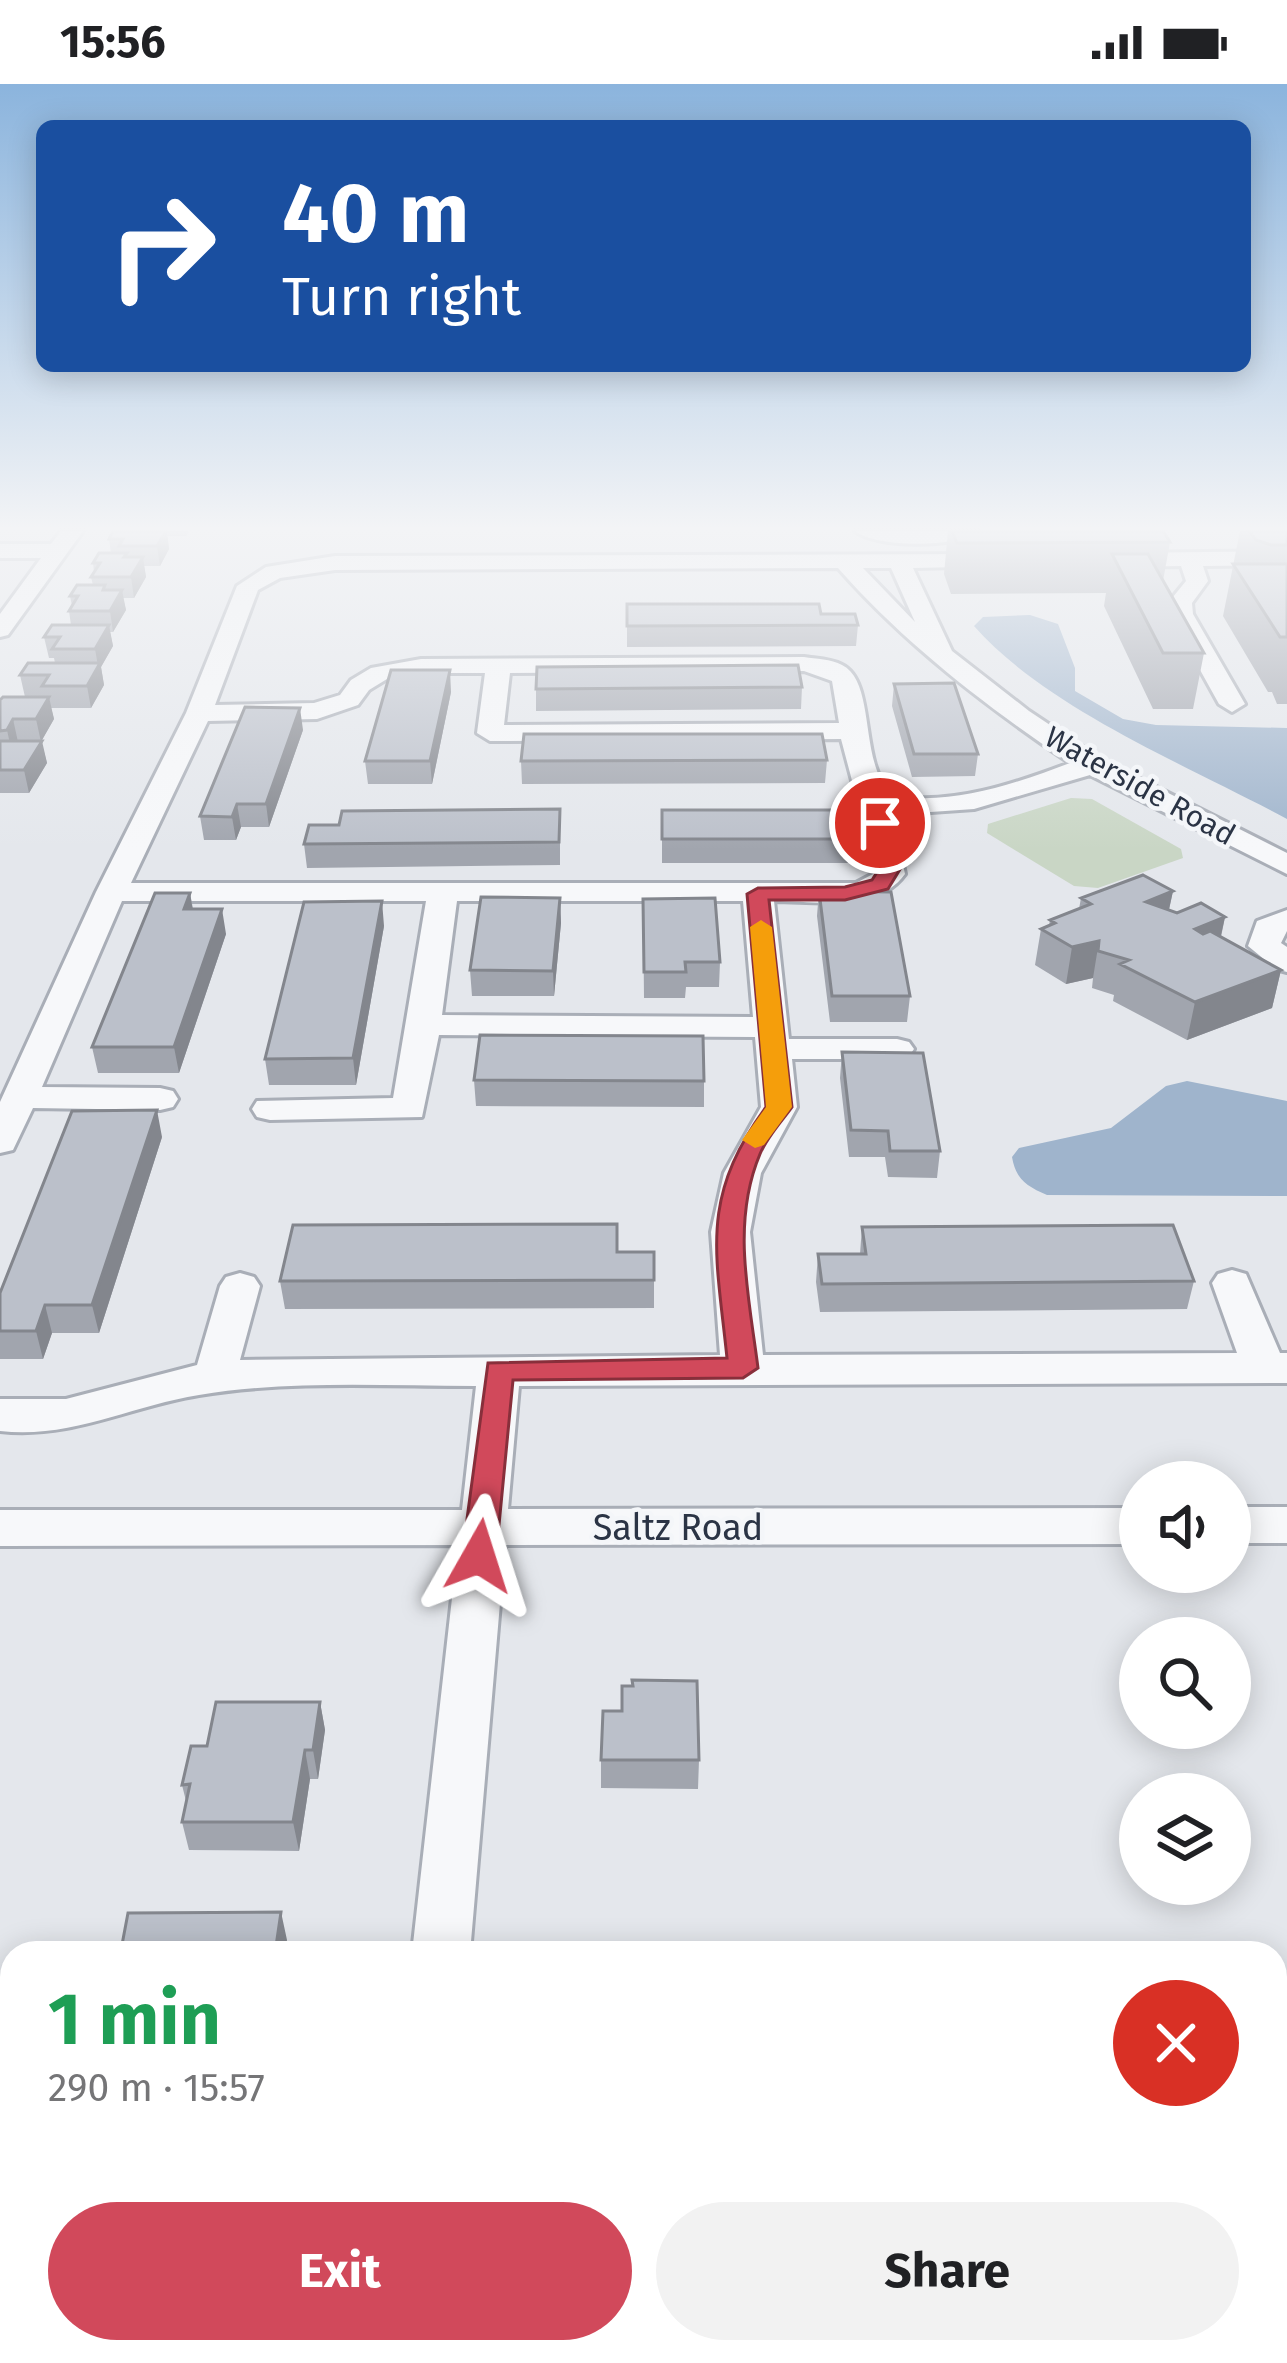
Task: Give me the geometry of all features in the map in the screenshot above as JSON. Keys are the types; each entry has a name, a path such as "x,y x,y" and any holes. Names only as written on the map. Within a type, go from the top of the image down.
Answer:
{"street":[{"path":"0,1142 111,892 199,713 228,637"},
{"name":"Waterside Road","path":"920,637 1020,718 1090,765 1287,865"},
{"name":"Waterside Road","path":"934,637 942,655"},
{"path":"1194,637 1232,704"},
{"path":"199,713 317,711 340,705 366,680 392,670 499,665 823,666 844,678 868,788 877,798 895,805 959,804 1090,765"},
{"path":"499,665 490,733 855,731"},
{"path":"111,892 845,894 880,884 891,866 880,823 895,805"},
{"path":"270,1109 409,1109 443,893"},
{"path":"743,1368 729,1242 734,1196 748,1150 779,1107 758,894"},
{"path":"1287,919 1268,928 1264,946 1287,962"},
{"path":"424,1025 772,1038 897,1049"},
{"path":"20,1097 160,1099"},
{"path":"0,1415 28,1420 94,1411 177,1383 275,1372 1276,1368 1232,1283"},
{"path":"214,1379 240,1286"},
{"path":"442,1941 499,1370"},
{"path":"1251,1526 1287,1525"},
{"name":"Saltz Road","path":"0,1528 1119,1526"}],"green space":[{"path":"1071,798 1092,799 1181,849 1183,858 1098,888 1074,886 987,833 988,824"}],"water":[{"path":"985,637 1063,637 1075,668 1075,691 1123,719 1156,725 1287,728 1287,819 1079,710"},
{"path":"1187,1081 1287,1101 1287,1196 1047,1195 1028,1185 1016,1171 1012,1157 1019,1148 1111,1128 1166,1086"}],"building":[{"path":"60,637 102,637 95,649 52,649"},
{"path":"1155,637 1195,637 1204,653 1163,653"},
{"path":"28,663 100,663 87,686 42,686 49,675 20,675"},
{"path":"798,665 802,687 536,689 537,667"},
{"path":"391,670 450,670 430,761 365,761"},
{"path":"954,683 978,754 914,754 894,684"},
{"path":"3,697 49,697 36,719 13,719 7,730 0,731"},
{"path":"245,707 300,708 266,804 237,804 232,817 200,816"},
{"path":"524,734 822,734 827,760 521,761"},
{"path":"0,741 42,741 24,770 0,770"},
{"path":"560,809 559,842 304,844 309,825 339,825 342,811"},
{"path":"662,810 847,810 851,839 662,839"},
{"path":"1143,875 1173,891 1146,902 1177,913 1201,903 1225,917 1195,929 1203,934 1210,931 1281,970 1195,1002 1120,964 1129,960 1098,951 1099,941 1072,947 1041,929 1055,923 1050,920 1091,904 1081,898"},
{"path":"819,891 891,892 910,996 832,996"},
{"path":"155,893 190,893 184,909 222,909 174,1047 92,1047"},
{"path":"481,897 560,898 553,971 470,970"},
{"path":"715,898 720,962 685,962 686,972 644,972 643,899"},
{"path":"382,901 353,1058 265,1059 304,902"},
{"path":"480,1035 703,1036 704,1081 474,1080"},
{"path":"842,1052 923,1053 940,1151 890,1151 888,1131 851,1130"},
{"path":"157,1110 92,1305 45,1305 36,1331 0,1331 0,1293 72,1111"},
{"path":"617,1224 617,1252 654,1252 654,1280 280,1281 293,1225"},
{"path":"1173,1225 1194,1281 822,1284 818,1254 866,1254 862,1227"},
{"path":"632,1680 697,1681 699,1760 601,1760 603,1711 622,1711 622,1686 633,1686"},
{"path":"216,1702 320,1702 313,1750 305,1750 293,1822 182,1822 190,1784 182,1785 191,1746 207,1746"},
{"path":"281,1912 277,1941 123,1941 128,1913"}],"slow traffic":[{"path":"755,1140 779,1107 761,927"}],"route":[{"path":"479,1556 499,1370 743,1368 729,1242 734,1196 748,1150 779,1107 758,894 845,894 880,884 891,866 880,823"}]}
